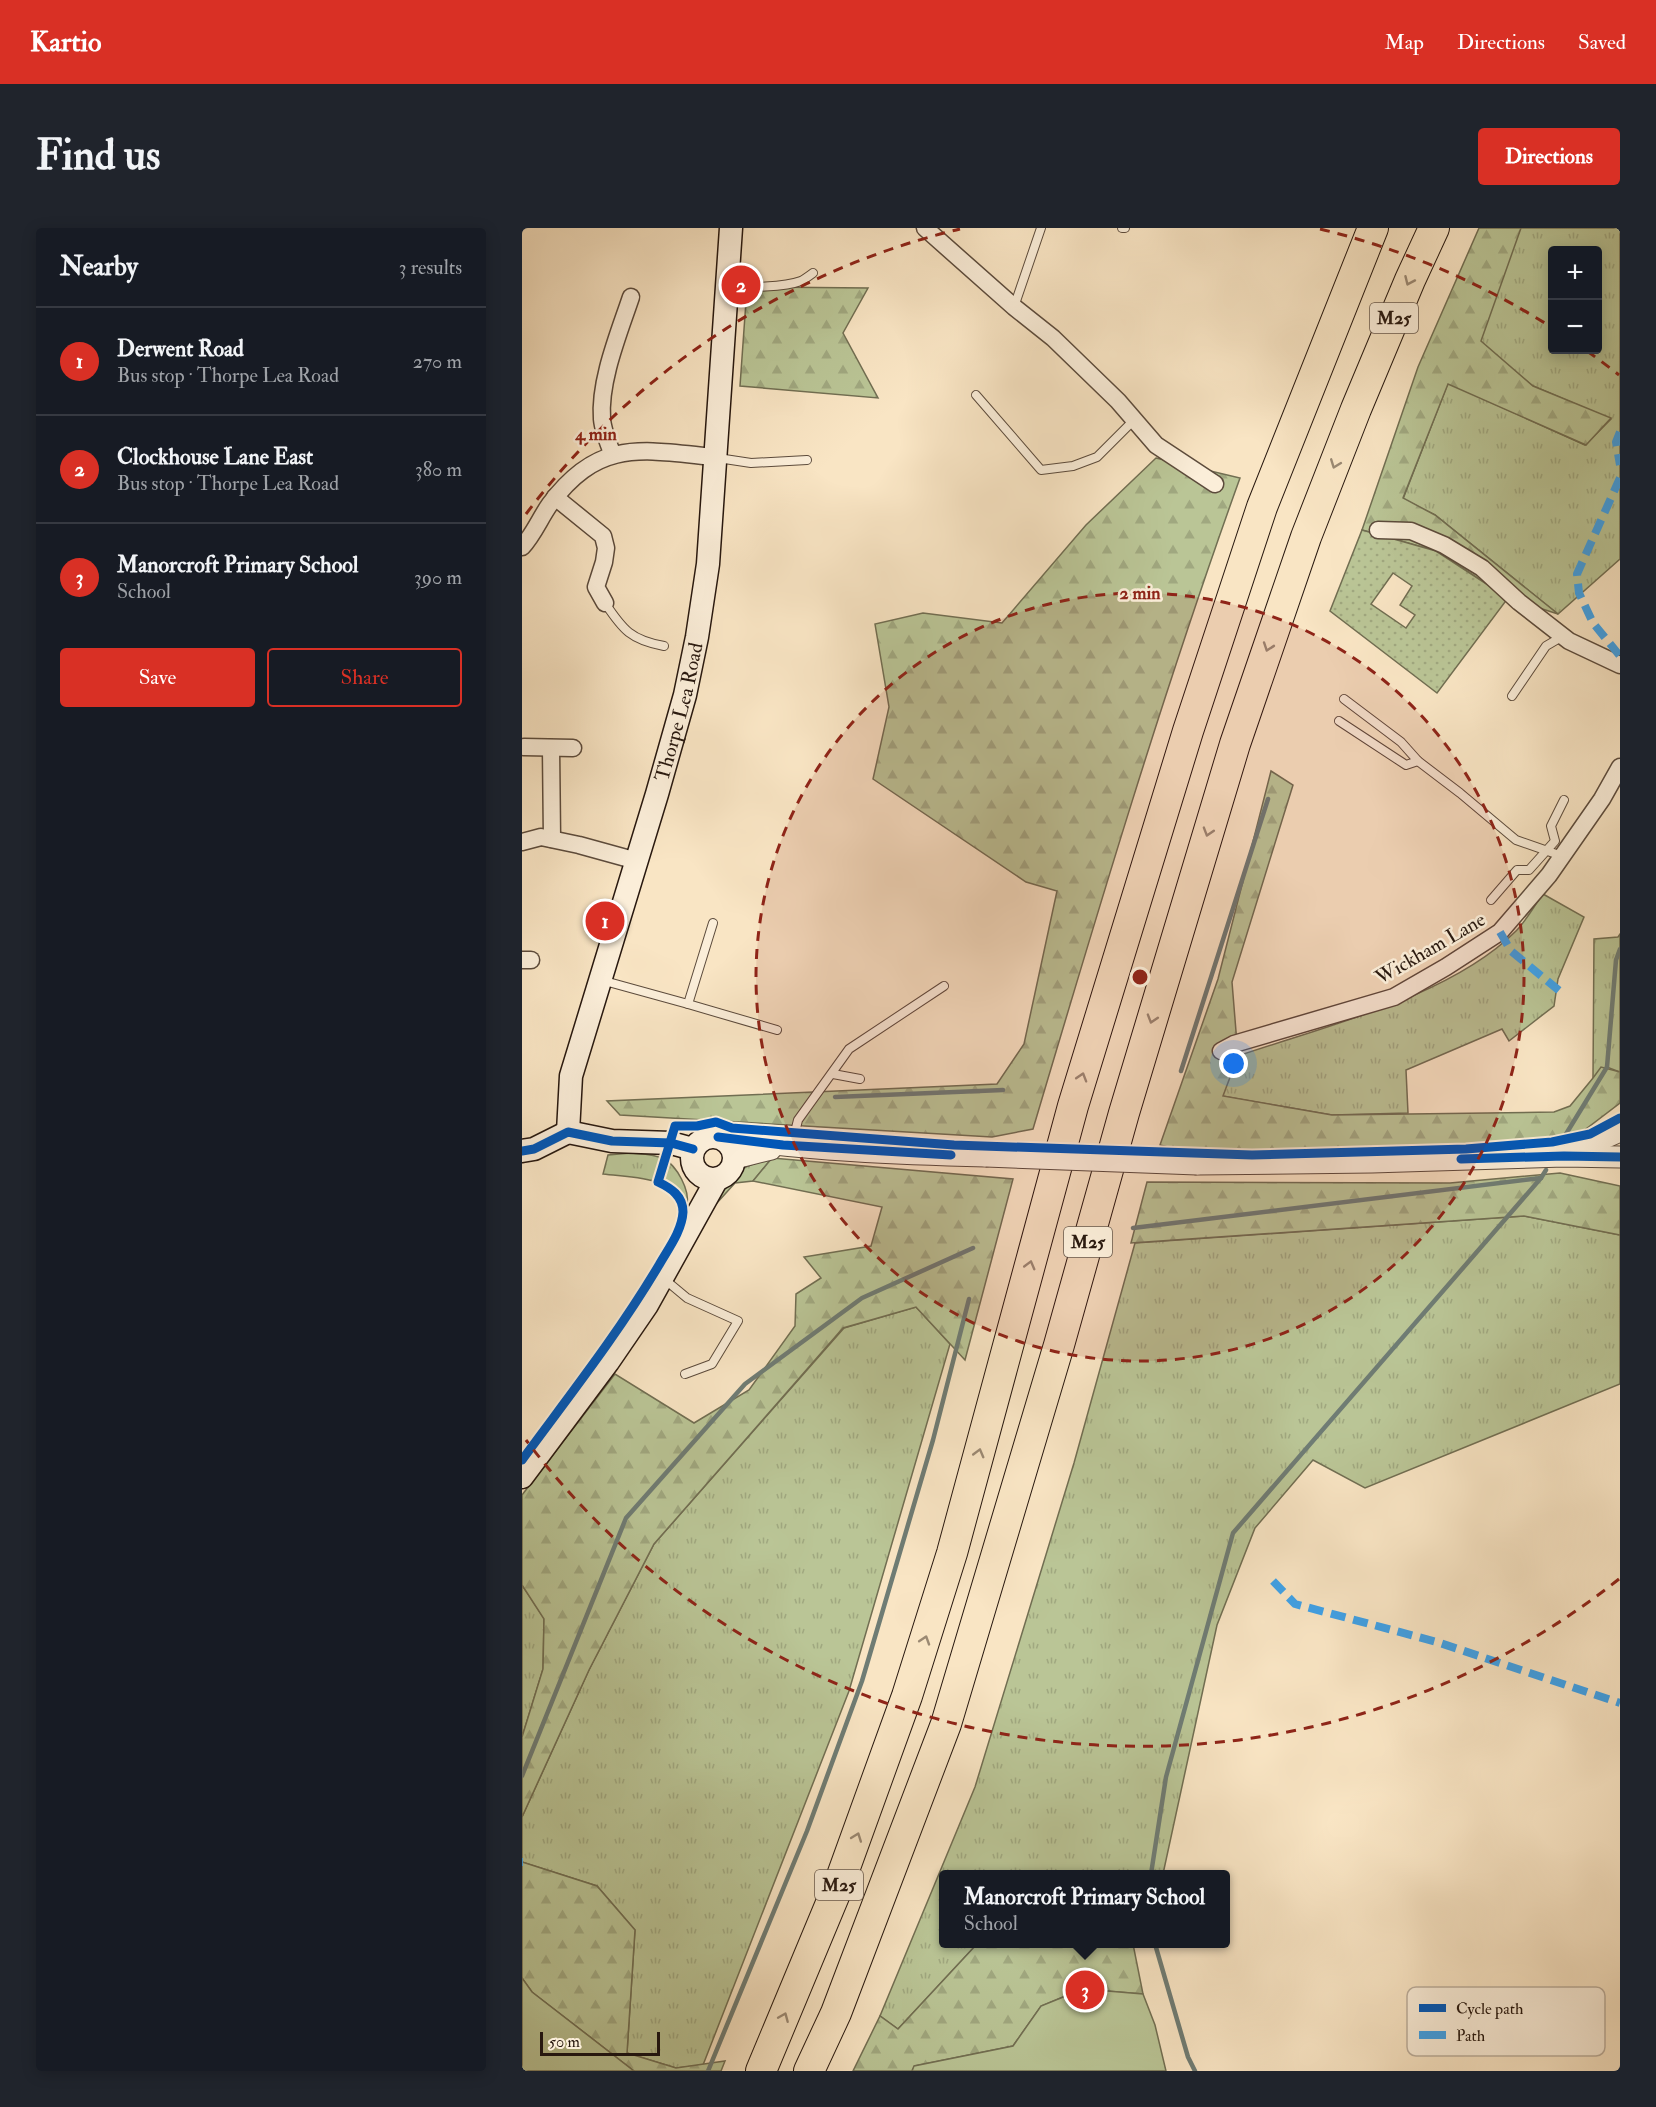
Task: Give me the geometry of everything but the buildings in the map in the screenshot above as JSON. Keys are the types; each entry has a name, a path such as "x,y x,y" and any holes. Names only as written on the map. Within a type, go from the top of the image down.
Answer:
{"highway":[{"name":"M25","path":"761,2071 839,1884 907,1696 952,1553 1073,1106 1188,731 1262,507 1373,228"},
{"name":"M25","path":"809,2071 836,2013 946,1724 1059,1346 1127,1102 1235,744 1306,537 1356,409 1434,228"}],"main road":[{"name":"Thorpe Lea Road","path":"568,1132 571,1076 685,695 697,637 708,564 731,228"},
{"path":"522,1151 534,1149 568,1132 612,1141 671,1143 693,1149"},
{"path":"712,1136 718,1137 730,1144 735,1158 727,1174 708,1177 692,1161 693,1149 701,1140 712,1136"},
{"path":"522,1478 647,1305 691,1227 708,1177"}],"street":[{"path":"925,228 1014,307 1053,338 1156,445 1215,484"},
{"path":"613,455 602,418 604,388 608,366 631,297"},
{"path":"522,547 555,497 574,476 591,463 613,455 643,450 715,457"},
{"path":"555,497 603,536 606,548 596,587 605,603"},
{"path":"1378,530 1411,531 1444,545 1482,568 1519,602 1563,636 1620,665"},
{"path":"524,747 573,748"},
{"path":"551,748 552,839"},
{"name":"Wickham Lane","path":"1221,1051 1234,1044 1394,997 1500,932 1549,876 1554,853 1602,799 1620,766"},
{"path":"522,842 541,837 637,861"},
{"path":"1564,1156 1620,1131"},
{"path":"718,1137 788,1146 905,1154 1197,1164 1372,1162 1564,1156 1620,1157"},
{"path":"735,1158 788,1146"}],"lane":[{"path":"1014,307 1041,228"},
{"path":"727,286 747,287 789,283 802,281 813,273"},
{"path":"976,395 1041,470 1073,466 1097,457 1134,420"},
{"path":"715,457 751,463 807,460"},
{"path":"605,603 626,632 637,640 664,646"},
{"path":"1512,696 1546,646 1563,636"},
{"path":"1344,699 1401,742 1418,761 1516,840 1554,853"},
{"path":"1339,721 1406,765 1418,761"},
{"path":"1491,900 1517,870 1530,870 1554,853 1555,841 1551,825 1564,800"},
{"path":"688,1004 713,924"},
{"path":"600,980 777,1030"},
{"path":"788,1146 798,1120 849,1049 944,986"},
{"path":"833,1074 860,1079"},
{"path":"663,1278 687,1298 738,1321 712,1364 685,1374"}],"green space":[{"path":"1479,228 1521,228 1481,341 1533,386 1611,418 1586,445 1448,384 1403,498 1435,515 1558,614 1508,598 1436,551 1362,530 1418,367"},
{"path":"1519,228 1620,228 1620,559 1558,614 1435,515 1403,499 1448,383 1585,445 1611,419 1533,386 1477,342"},
{"path":"747,287 868,288 843,333 878,398 740,386"},
{"path":"1156,458 1240,478 1158,720 1033,1129 992,1137 620,1115 607,1101 997,1084 1024,1044 1057,891 1026,882 873,779 889,707 875,624 923,613 1002,623 1086,525"},
{"path":"1362,530 1436,551 1508,598 1437,693 1330,611","holes":["1393,573 1412,586 1400,605 1415,615 1406,628 1371,604"]},
{"path":"1271,771 1293,785 1232,982 1238,1056 1223,1096 1332,1115 1554,1112 1570,1106 1601,1067 1620,1072 1620,1103 1574,1138 1552,1142 1412,1152 1196,1154 1160,1145 1218,979"},
{"path":"1543,894 1584,917 1558,979 1554,1006 1509,1041 1502,1029 1406,1070 1408,1113 1332,1115 1222,1096 1238,1056 1385,1007 1457,974 1489,954 1516,931"},
{"path":"1620,934 1620,1072 1607,1067 1593,1078 1594,939 1618,937"},
{"path":"631,1153 660,1157 674,1167 682,1179 686,1192 687,1205 683,1214 680,1201 664,1185 640,1178 603,1174 608,1155"},
{"path":"772,1158 753,1181 735,1183 707,1214 723,1182 739,1170"},
{"path":"772,1158 1013,1179 965,1360 916,1307 843,1328 654,1544 589,1670 522,1817 522,1737 543,1669 544,1619 522,1585 522,1495 615,1374 694,1423 749,1390 795,1326 796,1294 821,1278 804,1257 871,1246 882,1207 753,1181"},
{"path":"1560,1173 1620,1186 1620,1235 1524,1216 1131,1243 1147,1182 1450,1183"},
{"path":"1524,1216 1620,1235 1620,1384 1365,1488 1313,1460 1255,1528 1217,1625 1164,1870 941,1870 975,1787 1074,1463 1135,1243"},
{"path":"916,1307 950,1344 849,1691 703,2065 676,2068 627,2053 635,1930 597,1886 522,1862 522,1817 589,1670 654,1544 844,1328"},
{"path":"522,1585 544,1618 543,1669 522,1737"},
{"path":"522,1862 597,1886 635,1930 627,2053 676,2068 725,2061 721,2071 634,2071 532,1992 522,1978"},
{"path":"939,1874 939,1948 973,1948 898,2029 880,2016"},
{"path":"973,1948 1134,1948 1143,1994 1082,1989 1041,2006 1013,2046 915,2066 912,2071 853,2071 880,2016 898,2029"},
{"path":"522,1978 532,1992 634,2071 522,2071"},
{"path":"1083,1989 1143,1994 1155,2025 1166,2071 912,2071 914,2066 1013,2046 1041,2006"}],"waterway":[{"path":"1181,1071 1268,799"},
{"path":"1566,1134 1607,1067 1616,960 1620,949"},
{"path":"835,1097 1003,1090"},
{"path":"1152,1870 1166,1777 1233,1533 1546,1170"},
{"path":"1133,1228 1541,1178"},
{"path":"522,1776 626,1518 745,1384 862,1298 973,1248"},
{"path":"708,2071 807,1831 862,1681 933,1440 969,1299"},
{"path":"1156,1948 1188,2057 1195,2071"}],"marked path":[{"path":"1620,432 1616,442 1620,465"},
{"path":"1620,478 1577,574 1579,593 1593,623 1620,656"},
{"path":"1500,932 1511,951 1562,993"},
{"path":"1273,1581 1295,1604 1437,1642 1620,1703"}],"cycle path":[{"path":"522,1460 627,1316 677,1233 683,1212 681,1201 672,1190 658,1182 675,1126 697,1126 716,1122 732,1128 954,1145 1252,1155 1466,1149 1552,1142 1590,1134 1620,1118"},
{"path":"522,1151 534,1149 568,1132 612,1141 671,1143 693,1149"},
{"path":"718,1137 783,1145 951,1155"},
{"path":"1461,1159 1620,1157"}],"place":[{"name":"Clockhouse Lane East","path":"741,285"},
{"name":"Derwent Road","path":"605,921"},
{"name":"Manorcroft Primary School","path":"1085,1990"}]}
